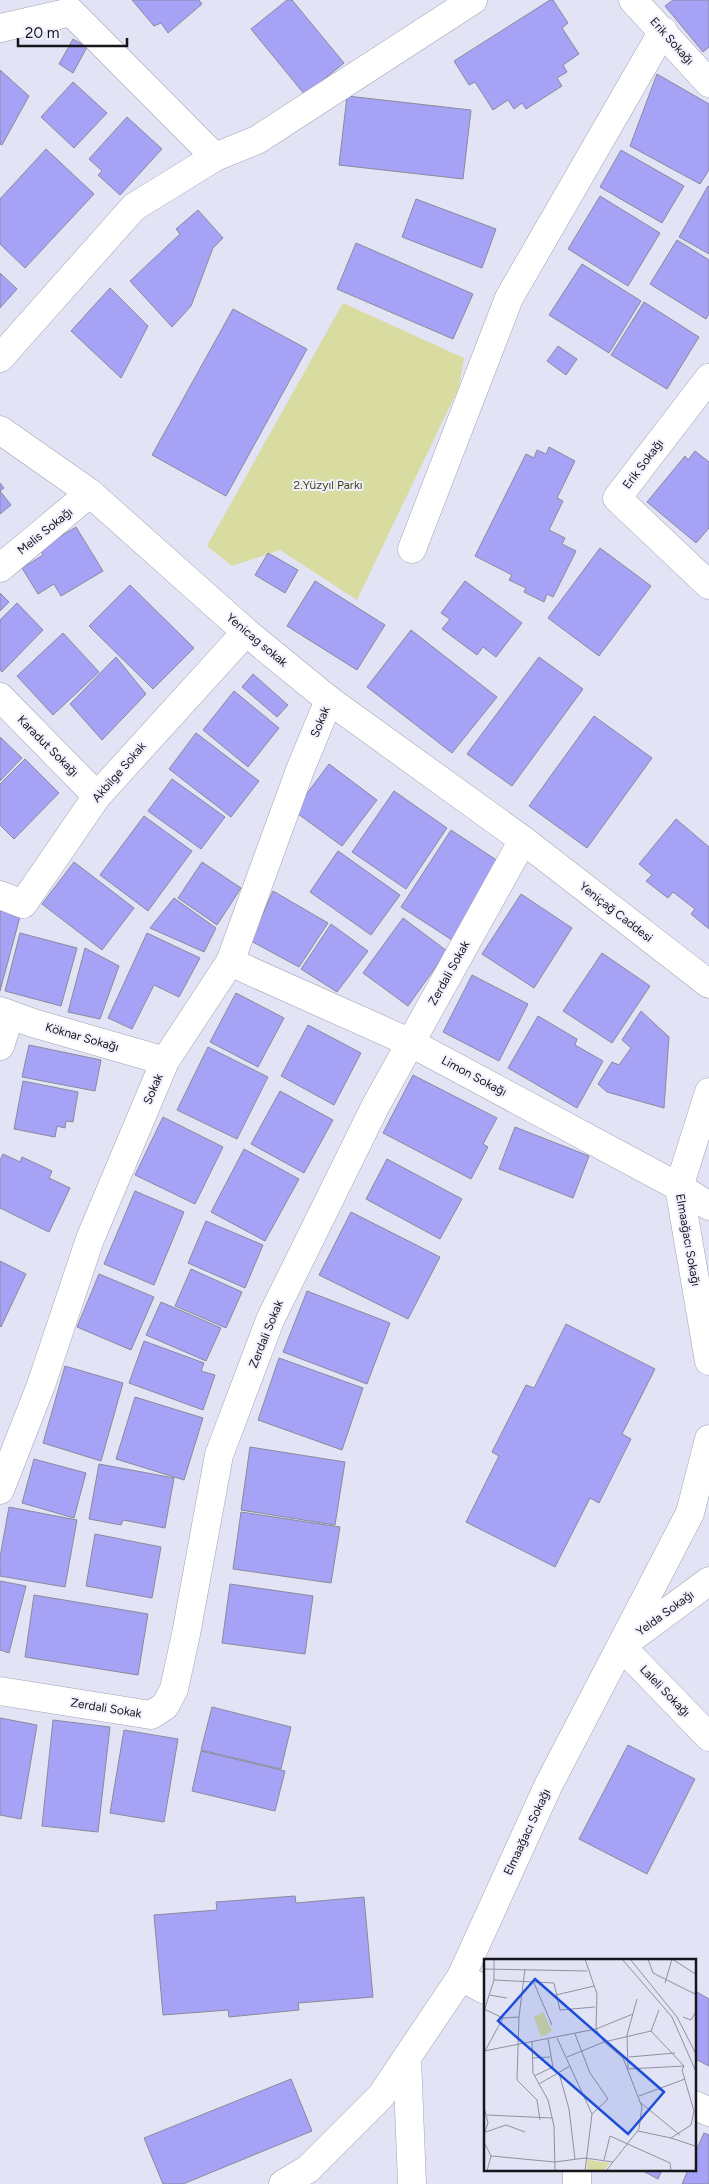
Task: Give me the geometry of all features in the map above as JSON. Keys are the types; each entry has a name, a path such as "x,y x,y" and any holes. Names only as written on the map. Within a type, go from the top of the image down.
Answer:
{"street":[{"path":"0,358 134,207 215,157 258,140 473,0"},
{"name":"Erik Sokağı","path":"633,0 709,83"},
{"path":"0,28 69,6 215,157"},
{"path":"412,549 509,298 663,31"},
{"name":"Erik Sokağı","path":"709,378 618,498 709,585"},
{"name":"Yenicag sokak","path":"0,430 90,493 246,632 330,700 523,840"},
{"name":"Melis Sokağı","path":"0,568 90,493"},
{"name":"Akbilge Sokak","path":"0,895 23,904 97,796 246,632"},
{"name":"Karadut Sokağı","path":"0,697 97,796"},
{"name":"Sokak","path":"0,1490 41,1385 90,1239 165,1060 230,962 300,770 330,700"},
{"name":"Yeniçağ Caddesi","path":"523,840 709,984"},
{"name":"Zerdali Sokak","path":"0,1691 151,1715 165,1706 174,1688 186,1634 219,1455 270,1320 376,1105 523,840"},
{"name":"Limon Sokağı","path":"230,962 411,1043 679,1187 709,1206"},
{"path":"0,1046 5,1013"},
{"name":"Köknar Sokağı","path":"5,1013 165,1060"},
{"name":"Elmaağacı Sokağı","path":"709,1092 679,1187 709,1361"},
{"name":"Elmaağacı Sokağı","path":"283,2184 308,2169 375,2103 461,1977 548,1786 690,1513 709,1439"},
{"name":"Yelda Sokağı","path":"621,1646 709,1581"},
{"name":"Laleli Sokağı","path":"621,1646 709,1737"},
{"path":"461,1977 484,1989"},
{"path":"407,2058 412,2184"},
{"path":"696,2106 709,2112"}],"green space":[{"name":"2.Yüzyıl Parkı","path":"343,303 464,358 459,387 357,600 280,550 232,566 207,546"}],"building":[{"path":"132,0 199,0 202,4 168,33 161,23 154,26"},
{"path":"287,0 292,0 344,63 305,95 251,29"},
{"path":"550,0 553,0 568,23 562,28 579,54 563,65 567,72 557,78 562,86 526,109 522,103 514,109 508,100 493,110 475,82 469,85 454,61"},
{"path":"673,0 709,0 709,47 703,52 665,6"},
{"path":"73,39 87,47 73,73 59,64"},
{"path":"0,70 29,96 2,145 0,144"},
{"path":"657,74 709,104 709,170 700,184 630,146"},
{"path":"73,82 107,113 74,148 41,117"},
{"path":"347,96 471,110 463,179 339,165"},
{"path":"127,117 162,149 120,195 98,175 102,171 89,159"},
{"path":"46,149 94,194 25,268 0,244 0,199"},
{"path":"621,150 684,186 662,223 600,187"},
{"path":"709,187 709,254 679,237"},
{"path":"600,196 660,233 628,286 568,249"},
{"path":"416,199 496,229 482,268 402,237"},
{"path":"198,210 223,238 213,248 191,306 172,327 130,281 180,234 176,229"},
{"path":"677,240 709,260 709,314 706,319 650,284"},
{"path":"356,243 473,294 453,339 337,289"},
{"path":"582,264 641,301 609,353 549,315"},
{"path":"0,273 17,289 0,308"},
{"path":"110,288 148,326 121,378 71,331"},
{"path":"644,302 699,337 667,389 611,355"},
{"path":"233,309 307,349 226,496 152,455"},
{"path":"558,346 577,359 566,375 547,361"},
{"path":"549,447 575,461 557,498 563,501 549,530 565,538 562,544 576,551 553,597 547,594 544,602 524,592 526,588 509,580 512,575 475,556 526,454 534,458 537,450 546,454"},
{"path":"695,451 709,462 709,528 696,543 647,502 685,456 688,460"},
{"path":"0,483 4,488 0,491"},
{"path":"0,491 11,505 0,514"},
{"path":"76,527 103,571 61,596 54,584 38,594 22,568 43,555 39,549"},
{"path":"600,548 651,586 599,656 548,618"},
{"path":"268,553 298,570 285,593 255,575"},
{"path":"315,581 385,625 357,670 287,626"},
{"path":"465,581 522,623 496,657 483,647 477,655 442,629 450,619 441,613"},
{"path":"130,585 194,648 153,689 89,626"},
{"path":"0,593 9,602 0,611"},
{"path":"17,603 43,630 2,672 0,670 0,620"},
{"path":"411,630 497,697 452,753 367,687"},
{"path":"63,633 99,672 53,715 17,676"},
{"path":"116,657 146,694 102,740 70,704"},
{"path":"539,657 583,689 512,786 467,754"},
{"path":"253,674 288,705 277,717 242,687"},
{"path":"234,691 279,728 248,767 203,730"},
{"path":"594,716 652,758 587,848 529,806"},
{"path":"196,733 259,781 231,817 169,769"},
{"path":"0,737 22,758 0,781"},
{"path":"25,759 59,793 14,839 0,825 0,784"},
{"path":"329,764 377,800 342,846 294,811"},
{"path":"172,779 225,817 201,849 148,811"},
{"path":"394,791 447,828 406,889 352,852"},
{"path":"144,816 192,851 148,911 100,875"},
{"path":"676,819 709,847 709,929 691,914 695,909 673,892 668,898 646,881 652,875 639,864"},
{"path":"451,830 501,863 452,940 401,907"},
{"path":"338,851 400,895 371,935 310,892"},
{"path":"74,862 134,908 102,950 42,904"},
{"path":"202,862 241,888 217,925 178,898"},
{"path":"273,891 328,923 299,967 251,941"},
{"path":"521,894 572,928 534,988 482,954"},
{"path":"174,898 216,928 204,952 150,928"},
{"path":"0,908 21,913 0,991"},
{"path":"403,918 447,951 408,1006 363,973"},
{"path":"331,924 368,951 337,992 301,969"},
{"path":"20,933 77,948 61,1006 5,991"},
{"path":"147,933 200,958 179,997 154,985 132,1029 108,1018"},
{"path":"85,948 119,966 100,1019 68,1012"},
{"path":"602,953 650,986 612,1043 563,1011"},
{"path":"472,975 528,1004 499,1061 443,1032"},
{"path":"236,993 284,1018 258,1067 210,1042"},
{"path":"641,1011 669,1037 664,1108 607,1092 598,1084 612,1062 619,1065 631,1048 622,1040"},
{"path":"538,1016 577,1039 575,1045 603,1061 577,1108 508,1068"},
{"path":"308,1025 361,1053 334,1105 281,1076"},
{"path":"29,1045 101,1060 95,1091 22,1077"},
{"path":"208,1047 268,1077 237,1139 177,1110"},
{"path":"413,1075 497,1118 483,1144 488,1147 471,1179 383,1133"},
{"path":"23,1081 78,1092 73,1122 66,1121 65,1128 57,1126 55,1137 14,1129"},
{"path":"280,1091 333,1120 304,1173 251,1144"},
{"path":"163,1117 223,1147 195,1204 135,1175"},
{"path":"515,1127 589,1156 573,1198 499,1169"},
{"path":"244,1149 299,1179 265,1241 211,1212"},
{"path":"3,1154 20,1162 22,1157 52,1171 49,1178 70,1188 49,1232 0,1208 0,1160"},
{"path":"387,1159 462,1199 440,1239 366,1199"},
{"path":"135,1191 184,1212 154,1285 104,1264"},
{"path":"351,1212 440,1257 408,1319 319,1275"},
{"path":"206,1221 263,1245 245,1288 188,1263"},
{"path":"0,1261 26,1274 1,1327 0,1326"},
{"path":"191,1269 242,1292 226,1328 175,1306"},
{"path":"99,1274 154,1297 131,1350 77,1327"},
{"path":"307,1291 390,1323 367,1384 283,1352"},
{"path":"161,1302 221,1328 206,1361 146,1335"},
{"path":"566,1324 655,1369 622,1434 631,1439 599,1503 590,1498 555,1567 466,1522 499,1456 492,1452 526,1385 534,1388"},
{"path":"144,1341 204,1363 201,1371 215,1375 203,1410 129,1383"},
{"path":"279,1358 363,1388 342,1450 258,1420"},
{"path":"65,1366 123,1383 101,1461 43,1443"},
{"path":"135,1397 203,1418 184,1480 116,1459"},
{"path":"250,1447 345,1462 335,1525 241,1510"},
{"path":"34,1459 86,1473 74,1518 22,1503"},
{"path":"99,1464 174,1478 165,1528 123,1520 121,1525 89,1519"},
{"path":"9,1507 77,1520 65,1587 0,1576 0,1557"},
{"path":"241,1512 340,1527 331,1583 233,1569"},
{"path":"95,1534 161,1547 152,1598 86,1586"},
{"path":"0,1581 26,1586 9,1653 0,1650"},
{"path":"230,1584 313,1596 305,1654 222,1643"},
{"path":"34,1595 148,1614 138,1675 25,1657"},
{"path":"212,1707 291,1727 281,1769 201,1750"},
{"path":"0,1718 37,1725 21,1819 0,1815"},
{"path":"53,1720 110,1727 98,1832 42,1826"},
{"path":"124,1730 178,1739 164,1822 110,1813"},
{"path":"628,1745 695,1779 647,1874 579,1839"},
{"path":"201,1751 285,1771 275,1811 192,1791"},
{"path":"295,1896 296,1903 364,1897 373,1997 298,2003 299,2010 229,2017 228,2010 163,2015 154,1915 217,1910 216,1902"},
{"path":"697,1992 709,1999 709,2066 696,2060"},
{"path":"291,2079 312,2131 183,2184 163,2184 144,2138"},
{"path":"704,2133 709,2135 709,2184 682,2184 687,2172 696,2172 696,2151"},
{"path":"645,2172 661,2172 658,2179"}]}
